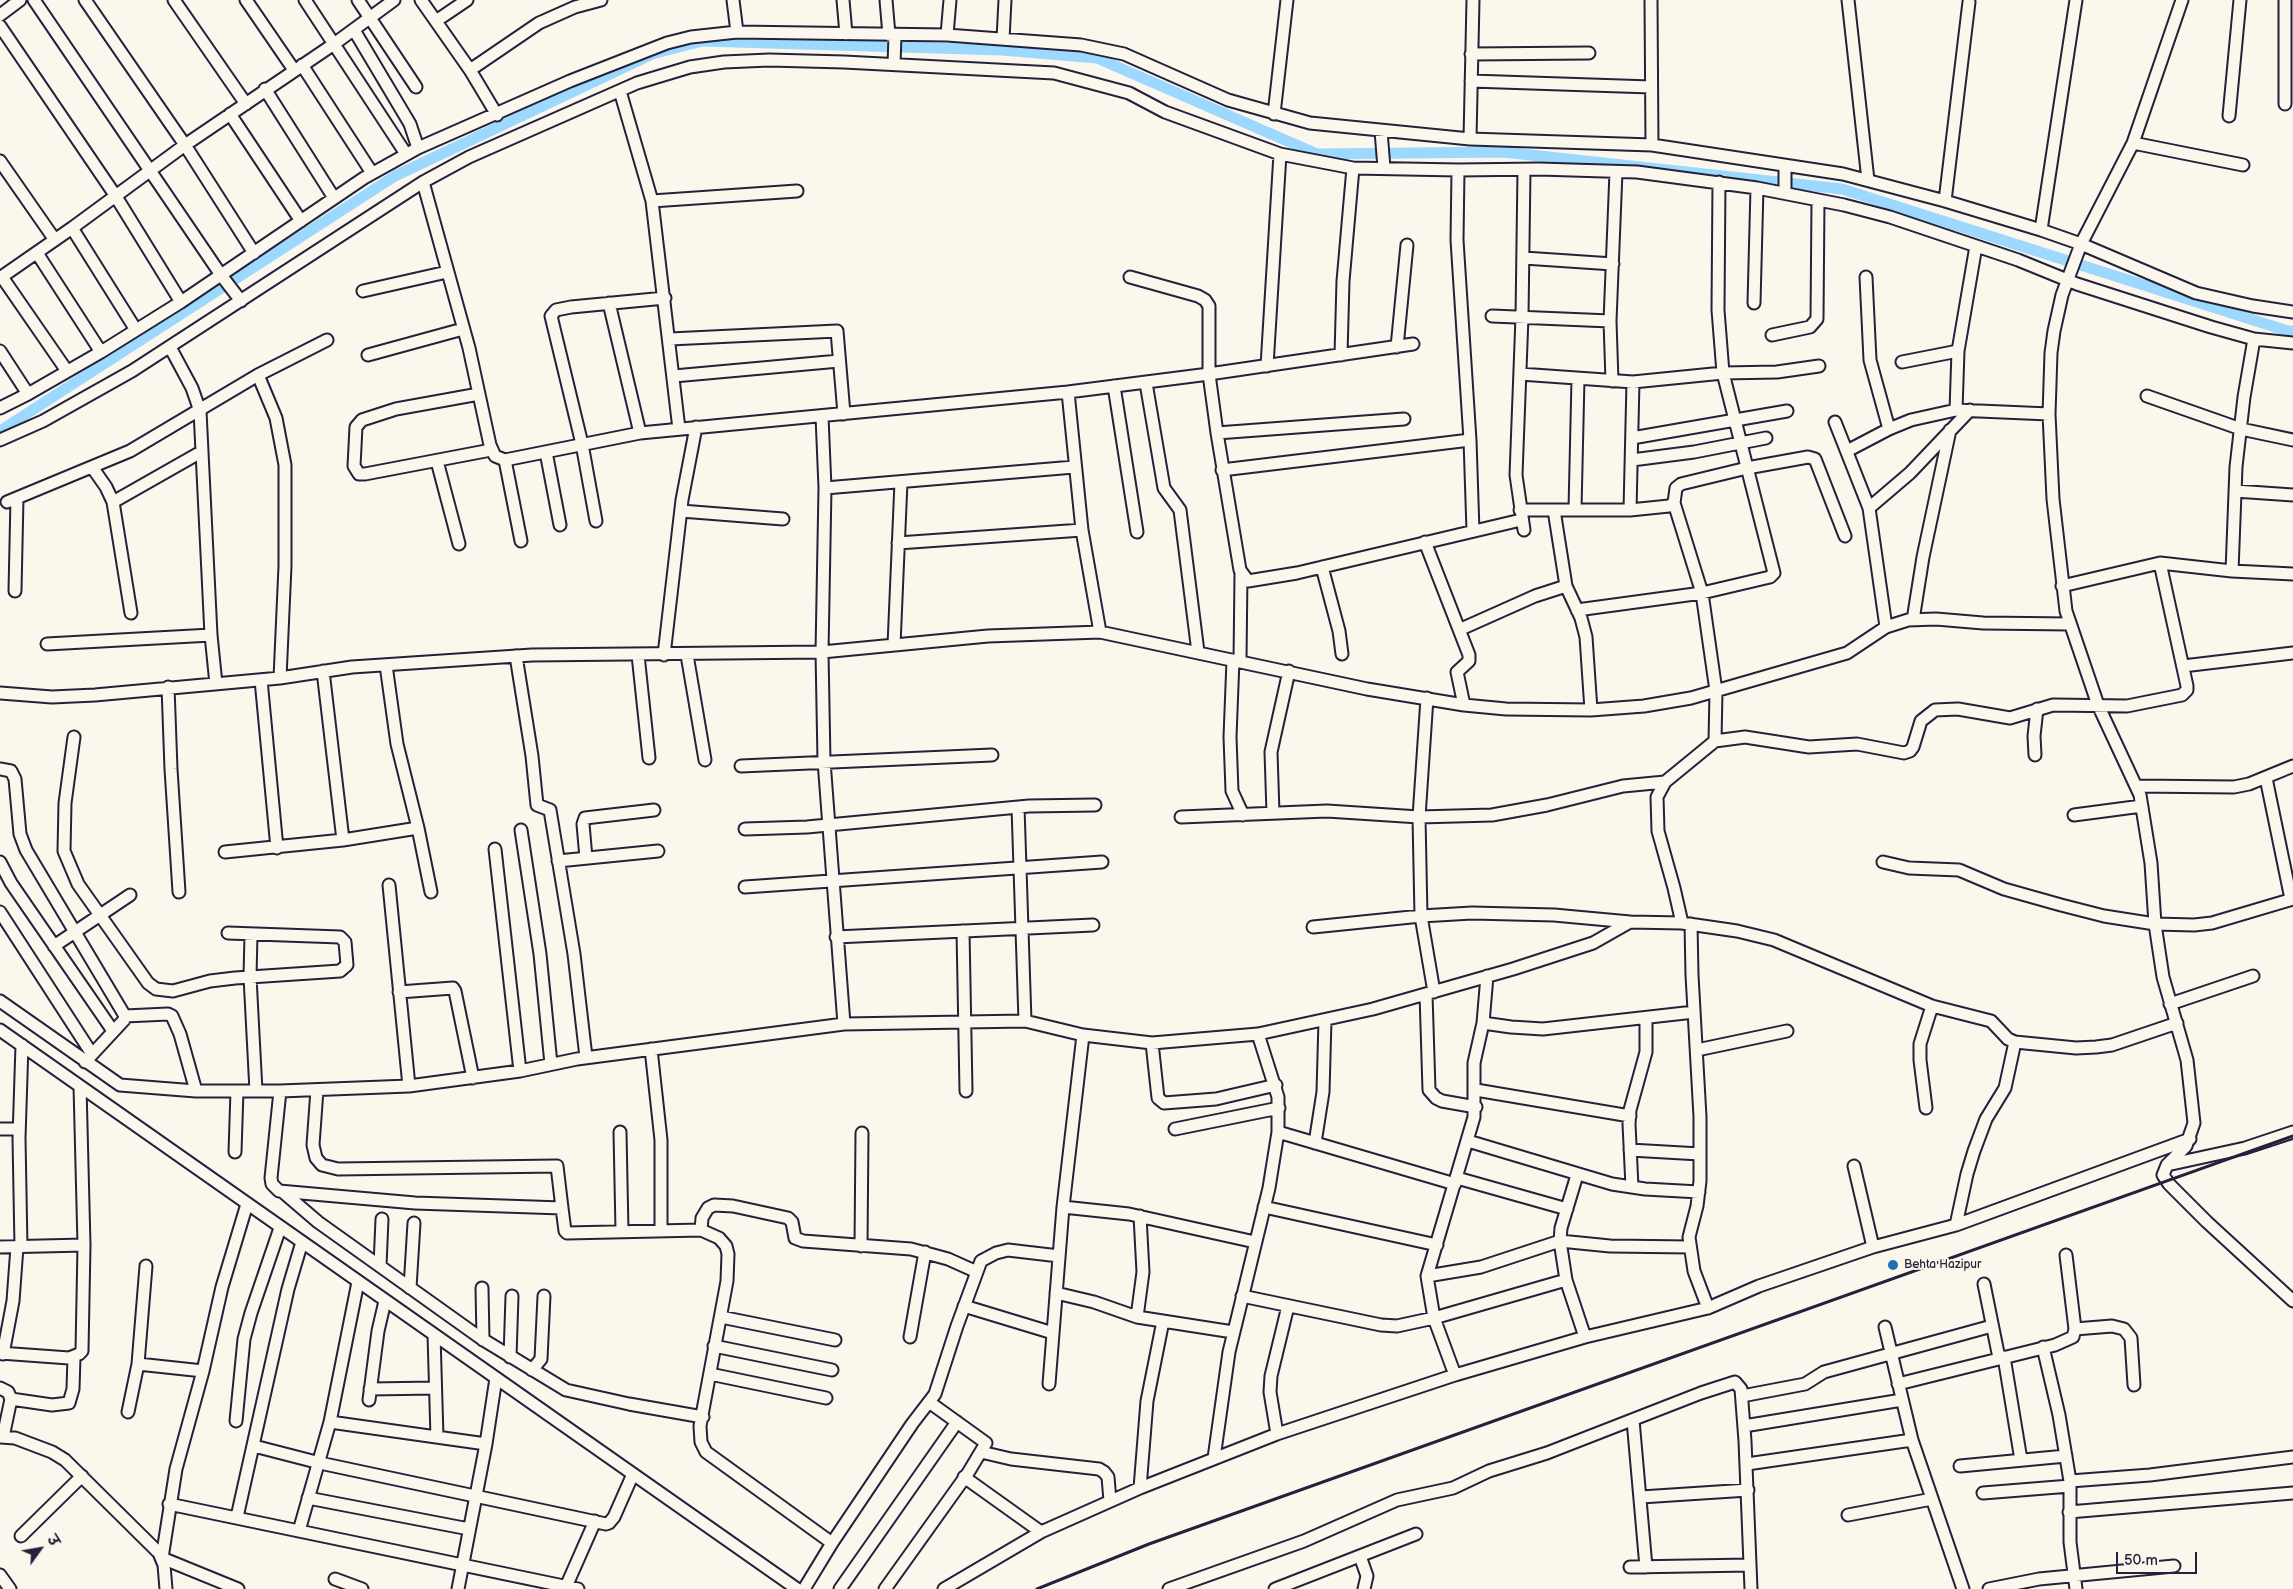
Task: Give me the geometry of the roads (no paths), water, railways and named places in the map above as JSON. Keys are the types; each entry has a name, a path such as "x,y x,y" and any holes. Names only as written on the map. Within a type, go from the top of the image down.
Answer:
{"street":[{"path":"0,15 20,0"},
{"path":"34,0 238,297"},
{"path":"86,0 185,145 254,253"},
{"path":"174,0 246,104"},
{"path":"246,0 298,67 372,173"},
{"path":"305,0 406,154"},
{"path":"358,0 372,18 416,86"},
{"path":"67,371 1,277 265,89 372,18 394,0"},
{"path":"421,0 470,70 497,115"},
{"path":"436,21 467,0"},
{"path":"470,70 539,23 575,7 601,0"},
{"path":"733,0 737,32"},
{"path":"842,0 846,34"},
{"path":"886,0 893,41 894,65"},
{"path":"947,35 950,0"},
{"path":"1003,39 1005,0"},
{"path":"1274,114 1287,0"},
{"path":"1470,140 1473,0"},
{"path":"1652,0 1652,145"},
{"path":"1848,0 1868,180"},
{"path":"2041,230 2076,0"},
{"path":"2182,0 2133,143 2081,244 2067,280 2054,331 2049,414 2053,498 2062,586 2070,624 2098,705 2118,750 2137,786 2142,806 2163,977 2187,1060 2194,1123 2190,1139 2182,1152 2167,1165 2163,1175 2169,1184 2266,1278 2293,1301"},
{"path":"2229,116 2240,0"},
{"path":"2285,0 2285,104"},
{"path":"1945,201 1970,2"},
{"path":"0,26 115,195 181,302"},
{"path":"354,30 410,124 418,148"},
{"path":"0,408 101,352 181,302 224,279 254,253 334,198 372,173 406,154 570,81 667,42 691,37 737,32 846,34 893,41 947,35 1081,45 1124,54 1228,100 1310,123 1470,140 1652,145 1785,179 1818,201 1844,205 1890,217 2018,260 2067,280 2211,327 2254,339 2293,343"},
{"path":"1471,54 1589,53"},
{"path":"0,440 42,421 132,372 170,347 238,297 423,182 469,157 665,73 724,62 769,60 1054,73 1129,93 1165,112 1280,154 1352,168 1383,162 1458,170 1637,172 1757,188 1785,179 1843,174 1945,201 2041,230 2081,244 2196,293 2252,306 2293,312"},
{"path":"1471,82 1651,86"},
{"path":"265,89 334,198"},
{"path":"620,91 652,201 670,339 679,429"},
{"path":"230,114 301,221"},
{"path":"1381,131 1383,162"},
{"path":"2133,143 2244,165"},
{"path":"1267,366 1280,154"},
{"path":"0,161 55,240"},
{"path":"1342,355 1343,281 1352,168"},
{"path":"1458,170 1457,240 1470,440 1473,531"},
{"path":"1522,520 1516,475 1524,258 1524,170"},
{"path":"1612,380 1610,320 1616,172"},
{"path":"423,182 463,329 491,450 495,456 505,460 640,433 1068,392 1146,383 1413,344"},
{"path":"1577,610 1702,593 1770,576 1774,573 1742,443 1722,373 1718,310 1719,182"},
{"path":"1754,303 1757,188"},
{"path":"652,201 797,191"},
{"path":"1772,336 1810,327 1817,319 1818,201"},
{"path":"72,228 136,330"},
{"path":"1397,347 1407,245"},
{"path":"1956,410 1958,351 1976,246"},
{"path":"37,253 101,352"},
{"path":"1524,258 1613,264"},
{"path":"363,291 447,272"},
{"path":"1130,277 1205,300 1209,306 1210,374 1217,433 1241,574 1237,661 1230,737 1232,791 1243,815"},
{"path":"1866,277 1870,360 1889,429"},
{"path":"596,521 582,444 551,316 558,310 665,298"},
{"path":"609,303 640,433"},
{"path":"1492,316 1610,320"},
{"path":"368,355 463,329"},
{"path":"670,339 837,331 844,414"},
{"path":"2232,571 2240,430 2254,339"},
{"path":"15,590 12,500 130,450 200,411 258,375 327,340"},
{"path":"170,347 192,388 200,411 211,635 216,684"},
{"path":"0,351 28,394"},
{"path":"1902,362 1958,351"},
{"path":"674,376 839,361"},
{"path":"1520,374 1633,382 1722,373 1768,372 1819,366"},
{"path":"258,375 276,418 285,464 285,566 280,678"},
{"path":"1575,509 1578,379"},
{"path":"1630,510 1633,382"},
{"path":"1146,383 1164,488 1180,510 1198,652"},
{"path":"1114,386 1137,532"},
{"path":"1068,392 1074,467 1082,530 1100,632"},
{"path":"479,394 396,409 362,420 356,427 354,466 360,474 491,450"},
{"path":"2146,396 2240,430 2293,440"},
{"path":"1847,451 1911,420 1956,410 2049,414"},
{"path":"1868,508 1910,473 1970,410"},
{"path":"1632,438 1787,411"},
{"path":"822,416 825,488 822,652 824,761 827,825 844,1024"},
{"path":"1217,433 1404,419"},
{"path":"1835,422 1868,508 1886,627"},
{"path":"664,655 681,511 696,427"},
{"path":"1912,620 1923,557 1950,430"},
{"path":"1632,460 1766,438"},
{"path":"1222,470 1470,440"},
{"path":"113,502 201,452"},
{"path":"546,452 560,525"},
{"path":"1715,741 1716,691 1702,593 1674,503 1676,488 1681,484 1747,468 1808,457 1815,459 1844,536"},
{"path":"505,460 521,542"},
{"path":"437,461 459,544"},
{"path":"92,467 106,487 113,502 131,613"},
{"path":"825,488 1074,467"},
{"path":"894,645 901,482"},
{"path":"2236,491 2293,495"},
{"path":"1241,574 1248,581 1255,581 1522,520 1554,510 1630,510 1669,506 1674,503"},
{"path":"1554,510 1566,586 1583,623 1588,654 1592,710"},
{"path":"681,511 783,519"},
{"path":"898,543 1082,530"},
{"path":"1426,542 1461,629 1469,659 1457,672 1464,705"},
{"path":"2062,586 2160,563 2232,571 2293,574"},
{"path":"1708,1308 1699,1288 1690,1247 1690,1226 1697,1206 1699,1192 1700,1154 1697,1050 1686,923 1656,817 1657,797 1665,782 1715,741 1754,738 1809,747 1857,744 1904,753 1910,751 1913,747 1921,721 1935,710 1958,709 2004,718 2018,717 2037,709 2059,704 2127,706 2182,695 2187,690 2160,563"},
{"path":"1322,567 1339,631 1342,654"},
{"path":"1461,629 1535,596 1566,586"},
{"path":"0,693 78,696 261,680 323,671 386,665 516,656 822,652 988,636 1100,632 1367,689 1464,705 1506,709 1592,710 1644,706 1691,698 1716,691 1847,653 1886,627 1912,620 1936,619 1983,623 2070,624"},
{"path":"47,644 211,635"},
{"path":"2182,666 2293,653"},
{"path":"687,654 705,760"},
{"path":"638,655 649,758"},
{"path":"516,656 537,804 550,810 574,954 586,1057"},
{"path":"386,665 397,744 418,828 431,892"},
{"path":"323,671 343,840"},
{"path":"1273,813 1270,778 1271,752 1289,671"},
{"path":"261,680 277,848"},
{"path":"168,688 179,892"},
{"path":"1427,698 1419,817 1421,916 1430,993 1429,1090 1436,1098 1476,1107"},
{"path":"2035,755 2034,736 2037,709"},
{"path":"74,737 65,803 64,851 78,884 148,983 156,989 174,991 210,982 250,977 340,972 345,969 347,960 344,942 340,937 228,933"},
{"path":"741,766 992,755"},
{"path":"2137,786 2234,787 2266,778 2293,766"},
{"path":"0,769 14,774 22,841 125,1016"},
{"path":"1883,862 1909,868 1959,870 2004,889 2104,916 2155,924 2194,925 2212,923 2292,899 2266,778"},
{"path":"1181,817 1327,811 1419,817 1508,813 1623,786 1665,782"},
{"path":"745,829 827,825 1018,807 1095,806"},
{"path":"2074,815 2142,806"},
{"path":"1018,807 1020,928 1025,1021"},
{"path":"586,858 583,824 586,818 654,810"},
{"path":"224,852 343,840 418,828"},
{"path":"521,830 540,954 551,1064"},
{"path":"495,849 520,1071"},
{"path":"558,861 658,851"},
{"path":"0,862 11,883 113,1031"},
{"path":"745,887 1102,862"},
{"path":"389,885 409,1086"},
{"path":"54,946 130,895"},
{"path":"0,912 89,1058"},
{"path":"1313,927 1472,913 1554,916 1630,922 1686,923 1737,931 1774,940 1932,1006 1991,1021 2008,1039 2015,1042 2076,1048 2096,1047 2112,1045 2177,1023"},
{"path":"0,1001 89,1058 120,1086 196,1091 280,1091 409,1086 520,1071 586,1057 844,1024 1025,1021 1083,1035 1152,1043 1258,1034 1325,1020 1487,976 1593,942 1630,922"},
{"path":"836,937 1093,925"},
{"path":"963,931 966,1091"},
{"path":"251,934 250,977 256,1091"},
{"path":"1455,1375 1434,1318 1427,1276 1468,1141 1476,1107 1474,1063 1483,1023 1487,976"},
{"path":"2170,1004 2253,976"},
{"path":"399,992 443,987 453,988 473,1078"},
{"path":"1926,1108 1920,1044 1932,1006"},
{"path":"1483,1023 1511,1028 1543,1029 1694,1012"},
{"path":"89,1058 125,1016 168,1014 172,1016 180,1034 196,1091"},
{"path":"1632,1188 1630,1116 1646,1052 1646,1018"},
{"path":"1315,1143 1323,1092 1325,1020"},
{"path":"0,1030 797,1589"},
{"path":"1697,1050 1787,1031"},
{"path":"1214,1458 1223,1386 1233,1332 1264,1207 1278,1132 1279,1108 1276,1085 1258,1034"},
{"path":"1049,1384 1063,1207 1083,1035"},
{"path":"0,1042 20,1044"},
{"path":"1956,1224 1974,1151 1986,1119 2005,1088 2015,1042"},
{"path":"1152,1043 1158,1098 1164,1104 1216,1099 1276,1085"},
{"path":"20,1044 19,1247 13,1301 2,1353 74,1357 79,1354 83,1346 84,1245 80,1086"},
{"path":"651,1049 661,1140 661,1230"},
{"path":"317,1090 313,1145 316,1158 327,1167 338,1169 557,1166 566,1233 701,1230 719,1238 726,1246 728,1254 727,1281 714,1346 700,1433 701,1442 706,1452 832,1543"},
{"path":"1476,1090 1630,1116"},
{"path":"235,1152 237,1091"},
{"path":"280,1091 271,1178 274,1189 282,1192 416,1203 562,1208"},
{"path":"1175,1129 1279,1108"},
{"path":"0,1129 20,1129"},
{"path":"620,1132 622,1231"},
{"path":"1278,1132 1566,1209"},
{"path":"2167,1165 2245,1148 2293,1132"},
{"path":"861,1246 862,1133"},
{"path":"944,1589 1041,1532 1140,1488 1277,1434 1455,1375 1585,1337 1708,1308 1759,1286 1873,1247 1956,1224 2190,1139"},
{"path":"1468,1141 1577,1175 1632,1188 1699,1192"},
{"path":"1630,1150 1700,1154"},
{"path":"1854,1166 1873,1247"},
{"path":"1577,1175 1566,1209 1560,1241 1566,1280 1585,1337"},
{"path":"282,1192 318,1222 483,1340 566,1390 629,1404 703,1417"},
{"path":"166,1589 162,1558 176,1469 203,1371 222,1287 247,1204"},
{"path":"701,1230 702,1218 708,1208 714,1205 733,1206 788,1218 792,1222 793,1233 798,1240 925,1252 948,1259 977,1272"},
{"path":"1063,1207 1140,1216 1255,1242"},
{"path":"1264,1207 1437,1245"},
{"path":"1137,1317 1143,1272 1140,1216"},
{"path":"380,1266 382,1219"},
{"path":"410,1288 414,1223"},
{"path":"236,1421 244,1340 251,1313 280,1228"},
{"path":"1427,1276 1481,1267 1560,1241 1610,1246 1690,1247"},
{"path":"237,1517 288,1289 302,1242"},
{"path":"0,1247 84,1245"},
{"path":"804,1589 832,1543 912,1424 929,1402 940,1383 964,1306 981,1261 996,1253 1023,1251 1059,1256"},
{"path":"910,1337 925,1252"},
{"path":"1898,1384 2061,1344 2068,1340 2075,1334 2075,1329 2066,1255"},
{"path":"128,1412 138,1364 146,1266"},
{"path":"1242,1296 1390,1326 1434,1318 1566,1280"},
{"path":"300,1531 330,1422 358,1282"},
{"path":"1984,1284 2021,1460"},
{"path":"482,1288 483,1340"},
{"path":"1056,1293 1094,1302 1137,1317 1233,1332"},
{"path":"510,1357 512,1296"},
{"path":"532,1370 541,1360 544,1296"},
{"path":"385,1301 378,1331 370,1395 435,1388"},
{"path":"964,1306 1053,1333"},
{"path":"1277,1434 1270,1392 1271,1376 1288,1306"},
{"path":"721,1317 835,1340"},
{"path":"1140,1488 1147,1401 1163,1321"},
{"path":"1742,1396 1805,1384 1824,1372 1992,1326"},
{"path":"2075,1329 2112,1326 2124,1329 2131,1338 2134,1385"},
{"path":"1885,1327 1912,1440 1964,1589"},
{"path":"434,1335 437,1436"},
{"path":"714,1346 832,1370"},
{"path":"2043,1347 2070,1484 2070,1542 2076,1589"},
{"path":"11,1400 61,1406 69,1403 73,1389 74,1357"},
{"path":"138,1364 203,1371"},
{"path":"710,1374 826,1398"},
{"path":"458,1589 486,1444 496,1378"},
{"path":"1169,1589 1304,1541 1397,1500 1453,1488 1489,1472 1547,1453 1729,1383 1739,1385 1742,1396 1747,1464 1751,1589"},
{"path":"0,1388 8,1392 11,1400 2,1437 15,1438 52,1452 82,1476 162,1558 238,1589"},
{"path":"1744,1426 1902,1400"},
{"path":"885,1589 986,1443 929,1402"},
{"path":"1633,1420 1646,1567"},
{"path":"330,1422 486,1444"},
{"path":"840,1589 957,1422"},
{"path":"1747,1464 1912,1440"},
{"path":"254,1446 320,1463 606,1524 612,1520 633,1474"},
{"path":"981,1452 1011,1459 1099,1469 1108,1477 1110,1501"},
{"path":"1960,1466 2066,1456"},
{"path":"1983,1492 2070,1484 2293,1457"},
{"path":"21,1536 82,1476"},
{"path":"964,1477 1041,1532"},
{"path":"1641,1497 1748,1490"},
{"path":"2069,1512 2293,1494"},
{"path":"308,1498 469,1529"},
{"path":"1848,1515 1932,1499"},
{"path":"169,1504 570,1588 595,1521"},
{"path":"1275,1589 1416,1534"},
{"path":"1360,1556 1367,1576 1364,1589"},
{"path":"1630,1567 1750,1566"},
{"path":"1988,1589 2039,1579 2174,1566"},
{"path":"0,1575 10,1589"},
{"path":"334,1578 362,1589"}],"waterway":[{"path":"0,431 395,176 652,54 702,41 1002,50 1097,58 1317,154 1503,152 1842,189 2288,331 2293,331"}],"railway":[{"path":"1037,1589 1149,1544 2293,1136"}],"place":[{"name":"Behta Hazipur","path":"1893,1265"}]}
